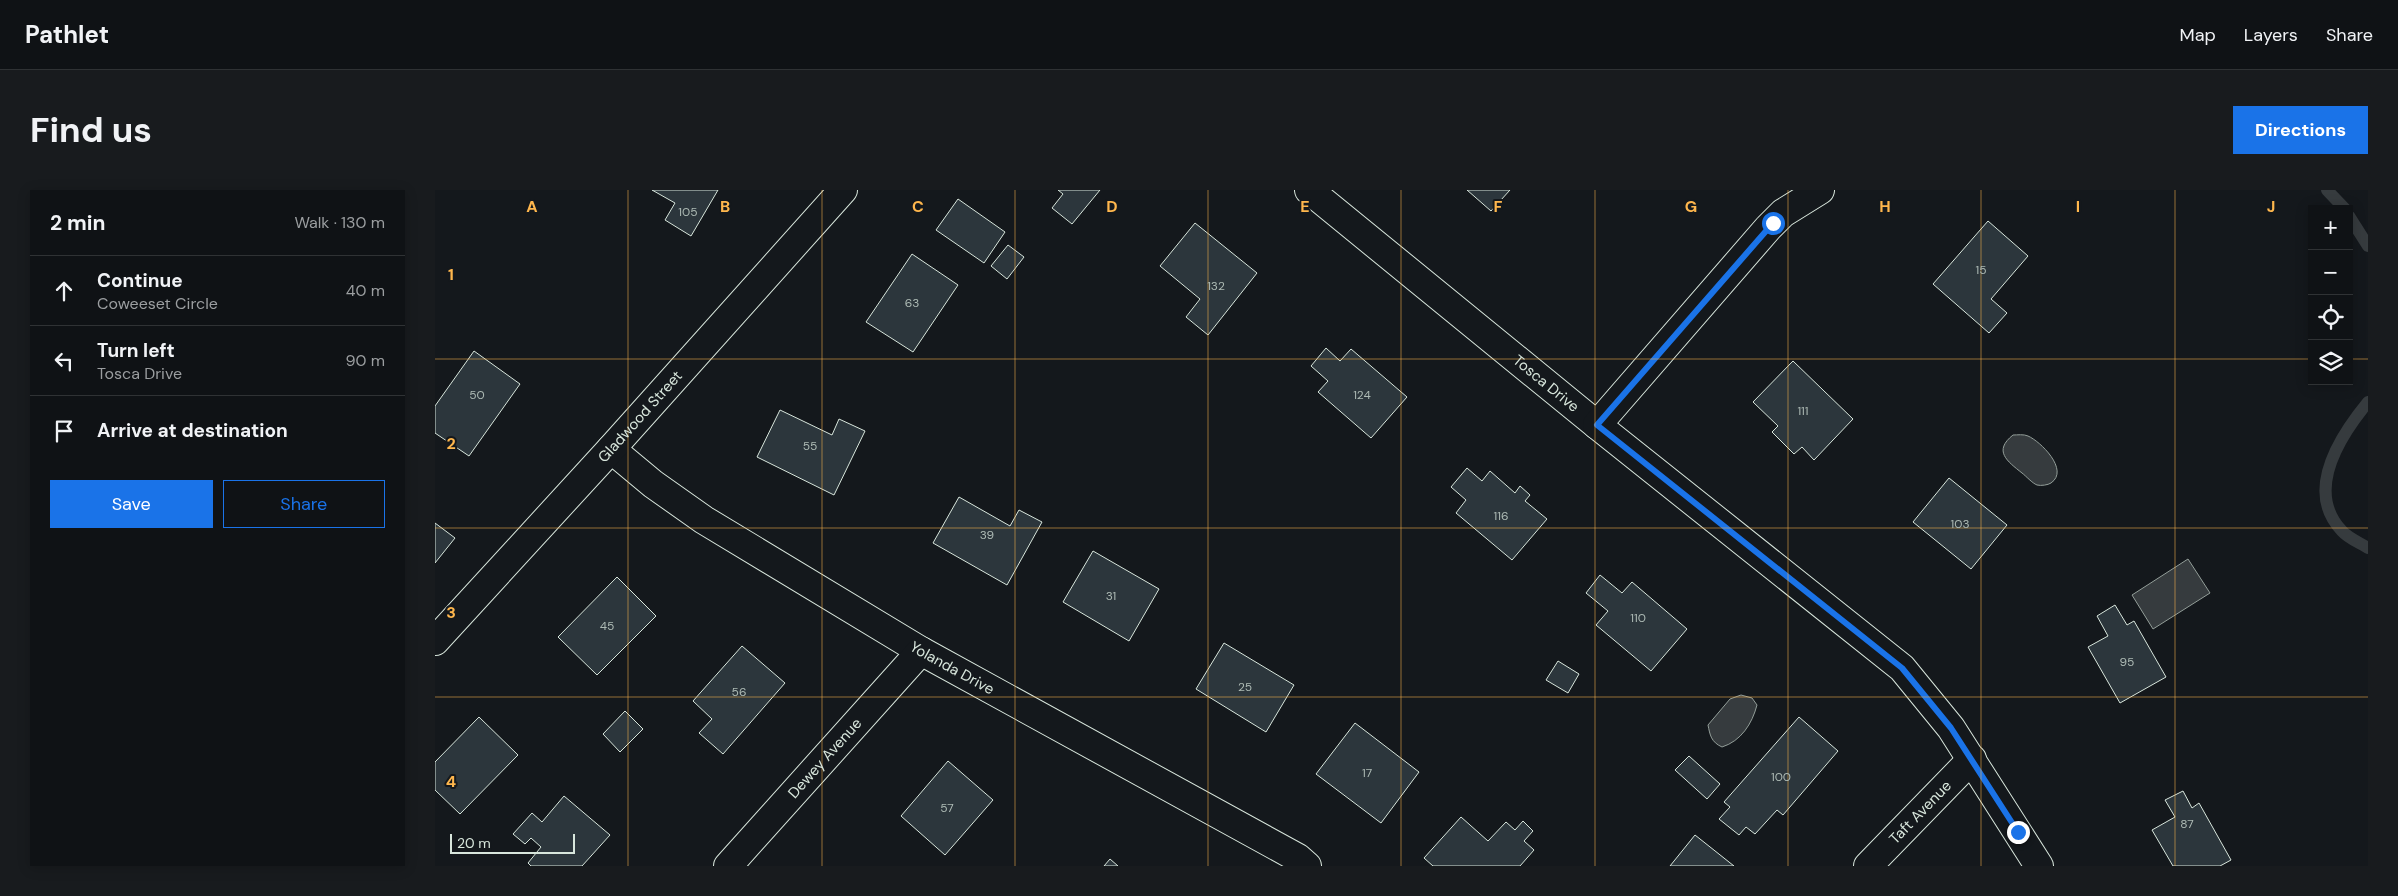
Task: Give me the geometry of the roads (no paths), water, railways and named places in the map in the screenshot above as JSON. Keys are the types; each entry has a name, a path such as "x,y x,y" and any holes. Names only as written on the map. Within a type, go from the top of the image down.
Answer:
{"street":[{"name":"Gladwood Street","path":"435,641 611,449 843,190"},
{"name":"Tosca Drive","path":"1309,190 1597,425 1902,668 1927,696 1972,759 2039,866"},
{"path":"1597,425 1768,228 1783,213 1820,190"},
{"name":"Yolanda Drive","path":"611,449 653,484 704,520 921,651 1299,863"},
{"name":"Dewey Avenue","path":"729,866 921,651"},
{"name":"Taft Avenue","path":"1868,866 1972,759"}],"waterway":[{"path":"2327,190 2341,205"},
{"path":"2353,222 2368,246"},
{"path":"2368,402 2337,447 2330,464 2326,482 2326,499 2331,515 2345,534 2368,548"}]}
